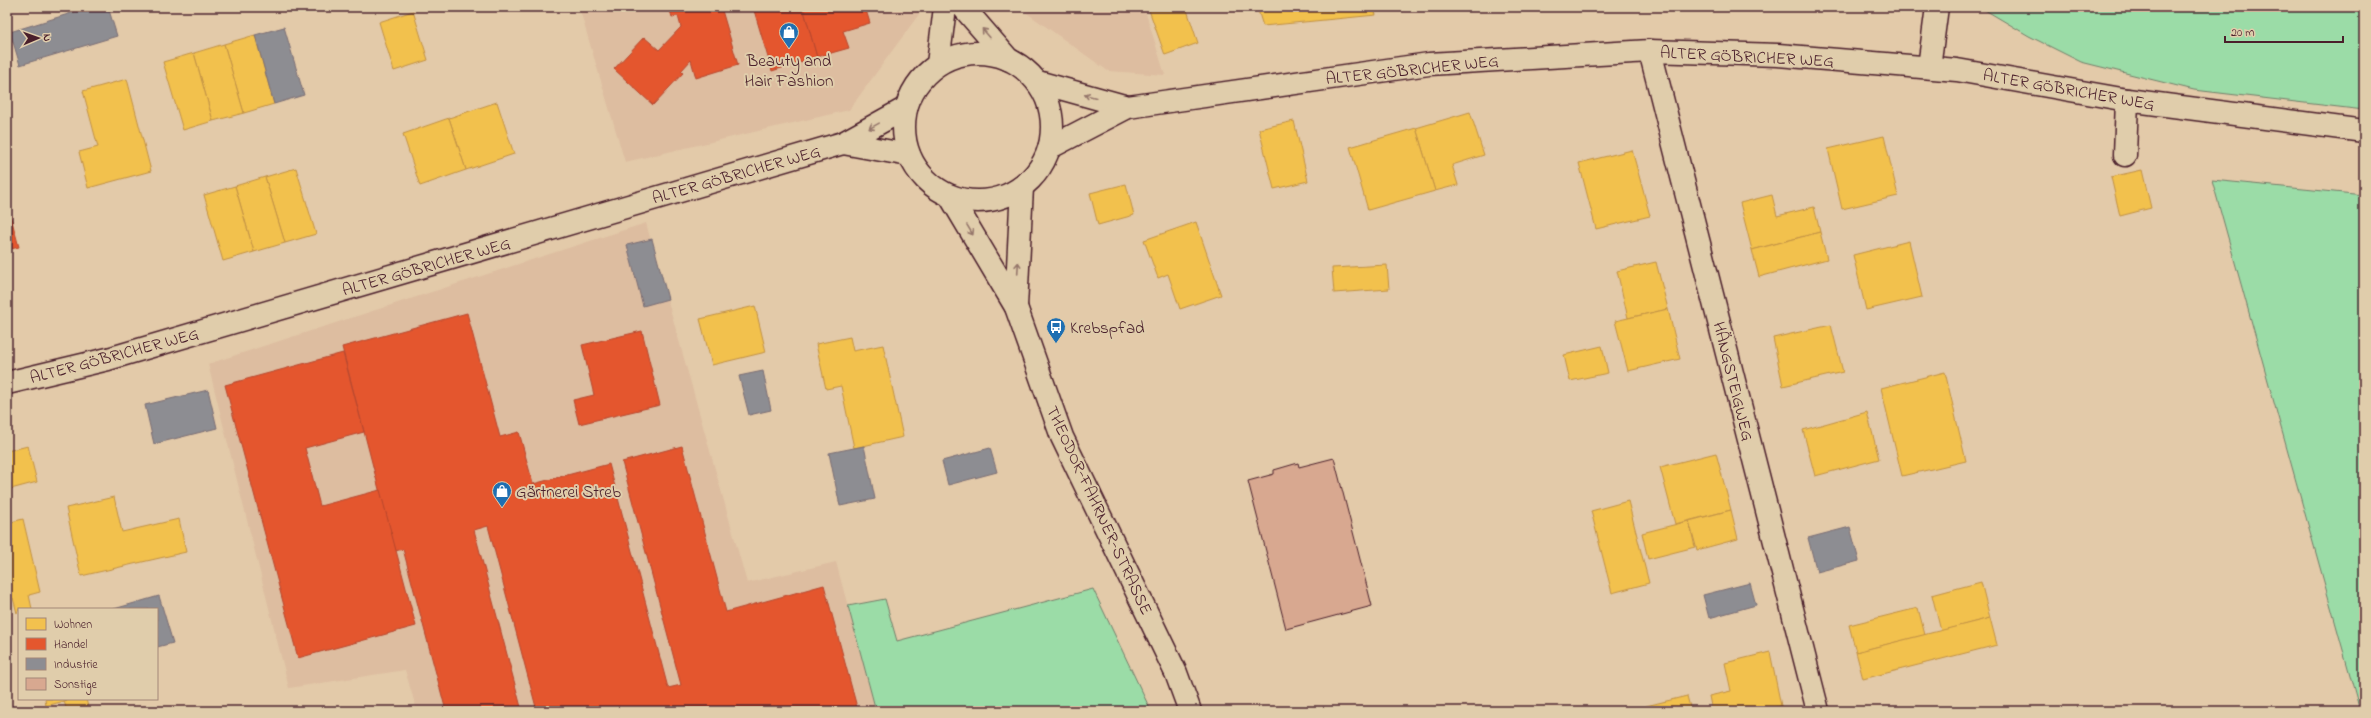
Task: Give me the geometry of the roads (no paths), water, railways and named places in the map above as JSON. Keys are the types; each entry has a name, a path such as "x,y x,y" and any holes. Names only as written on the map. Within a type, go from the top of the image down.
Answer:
{"street":[{"path":"938,64 945,7"},
{"path":"964,7 1008,59"},
{"path":"1929,68 1937,7"},
{"name":"ALTER GÖBRICHER WEG","path":"1049,148 1128,107 1429,64 1650,51 1778,56 1956,70 2127,100 2364,131"},
{"name":"HÄNGSTEIGWEG","path":"1650,51 1818,711"},
{"path":"978,52 998,55 1008,59 1030,74 1038,82 1048,103 1052,125 1049,148 1045,161 1036,174 1022,187 1007,196 974,202 950,196 927,182 909,155 904,132 906,108 915,87 925,74 938,64 958,55 978,52"},
{"name":"ALTER GÖBRICHER WEG","path":"1038,82 1128,107"},
{"path":"2125,155 2127,100"},
{"name":"ALTER GÖBRICHER WEG","path":"7,383 108,359 843,143 906,108"},
{"name":"ALTER GÖBRICHER WEG","path":"843,143 909,155"},
{"name":"THEODOR-FAHRNER-STRASSE","path":"1016,307 1022,187"},
{"name":"THEODOR-FAHRNER-STRASSE","path":"950,196 1016,307 1062,436 1176,673 1190,711"}],"place":[{"name":"Beauty and Hair Fashion","path":"789,49"},
{"name":"Krebspfad","path":"1056,344"},
{"name":"Gärtnerei Streb","path":"502,508"}]}
